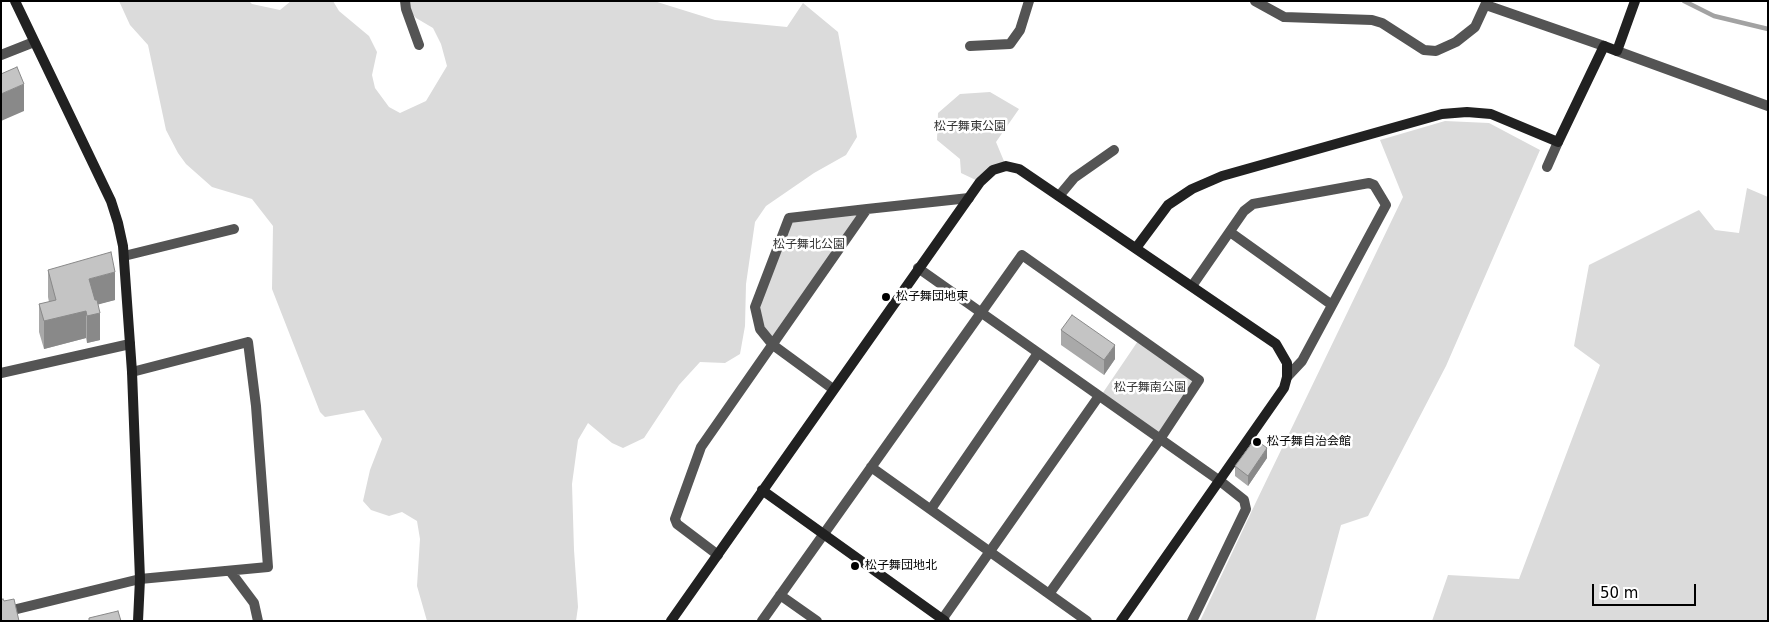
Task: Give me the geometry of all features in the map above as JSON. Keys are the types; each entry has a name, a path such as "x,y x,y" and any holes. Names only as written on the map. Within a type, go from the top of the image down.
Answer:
{"street":[{"path":"15,1 111,201 118,223 124,256 132,372 140,579 138,621"},
{"path":"404,1 419,45"},
{"path":"970,46 1010,44 1020,30 1029,1"},
{"path":"1255,1 1284,17 1372,20 1382,23 1424,50 1436,51 1456,42 1475,27 1486,3 1768,106"},
{"path":"1617,51 1636,1"},
{"path":"1,55 34,42"},
{"path":"1547,167 1604,46"},
{"path":"1136,248 1168,205 1199,186 1222,176 1442,114 1467,112 1491,114 1558,142"},
{"path":"1060,196 1074,178 1114,150"},
{"path":"671,621 980,182 993,170 1006,166 1019,168 1276,344 1287,363 1287,377 1284,388 1121,621"},
{"path":"1192,286 1244,211 1253,204 1369,183 1374,185 1386,205 1302,361 1287,377"},
{"path":"833,389 773,345 760,329 755,307 790,218 969,198"},
{"path":"718,555 677,524 675,519 701,447 867,209"},
{"path":"124,256 234,228"},
{"path":"1230,232 1332,305"},
{"path":"762,621 1022,255 1199,380 1160,439 1050,594"},
{"path":"918,268 1220,481 1244,500 1246,508 1192,621"},
{"path":"1,613 140,579 268,567 256,406 248,342 132,372"},
{"path":"1,373 130,344"},
{"path":"931,509 1038,353"},
{"path":"762,490 943,620 1099,396"},
{"path":"871,466 1087,621"},
{"path":"230,571 254,603 258,621"},
{"path":"780,595 817,621"}],"green space":[{"path":"119,1 249,1 252,4 280,10 291,1 333,1 339,11 369,36 377,52 372,75 375,88 389,107 400,113 426,101 447,66 441,44 433,28 416,18 401,1 654,1 715,20 787,27 803,3 838,32 857,137 846,155 814,173 766,206 755,222 746,284 745,326 740,354 725,363 700,362 679,385 644,438 623,448 612,443 588,423 578,440 572,484 578,607 576,621 427,621 417,586 420,539 417,521 402,512 389,516 371,510 363,501 370,470 382,439 364,410 325,417 320,412 272,289 273,226 252,199 212,187 186,164 178,153 166,130 148,45 130,25"},
{"name":"松子舞東公園","path":"990,92 1019,109 996,142 1006,166 980,182 961,173 960,159 937,140 938,113 960,94"},
{"path":"1445,121 1489,123 1540,150 1446,366 1368,516 1341,525 1315,621 1200,621 1403,197 1380,140"},
{"path":"1747,188 1768,197 1768,621 1432,621 1448,575 1519,579 1600,365 1574,346 1589,265 1699,210 1715,230 1739,233"},
{"name":"松子舞北公園","path":"867,209 773,345 755,307 789,218"},
{"name":"松子舞南公園","path":"1140,338 1199,380 1160,439 1100,397"}],"building":[{"path":"17,67 24,84 1,94 1,74"},
{"path":"111,252 115,272 89,279 100,313 87,316 86,311 44,321 39,304 56,300 48,270"},
{"path":"1072,315 1115,345 1104,360 1061,330"},
{"path":"1255,439 1267,448 1248,476 1235,466"},
{"path":"3,599 4,601 14,599 19,621 1,621 1,600"},
{"path":"118,611 121,621 89,621 89,618"}],"waterway":[{"path":"1684,1 1714,16 1768,29"}],"place":[{"name":"松子舞団地東","path":"886,297"},
{"name":"松子舞自治会館","path":"1257,442"},
{"name":"松子舞団地北","path":"855,566"}]}
